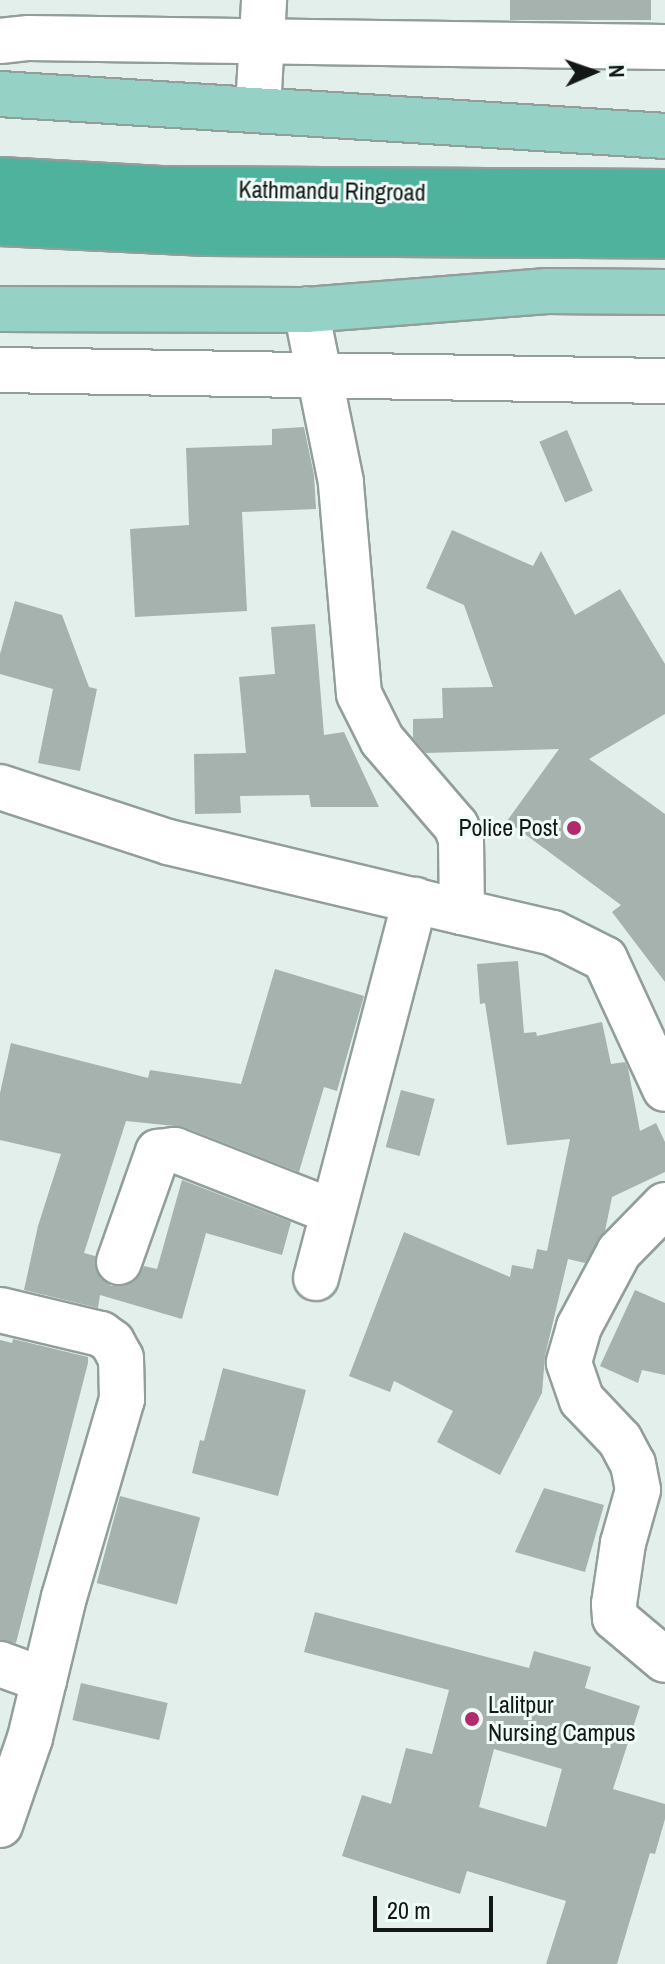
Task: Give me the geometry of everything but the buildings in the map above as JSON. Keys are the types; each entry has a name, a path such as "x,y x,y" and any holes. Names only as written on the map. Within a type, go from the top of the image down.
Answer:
{"highway":[{"name":"Kathmandu Ringroad","path":"0,180 161,189 665,192"},
{"name":"Kathmandu Ringroad","path":"0,223 207,233 665,235"}],"main road":[{"path":"0,94 665,136"},
{"path":"0,309 306,310 547,291 665,292"}],"street":[{"path":"258,109 264,20"},
{"path":"0,41 264,20 665,47"},
{"path":"306,310 341,482 359,694 382,740 456,826 461,839 462,912"},
{"path":"0,370 665,381"},
{"path":"0,787 168,842 553,933 605,959 665,1089"},
{"path":"316,1278 331,1211 415,900"},
{"path":"119,1262 158,1152 175,1150 331,1211"},
{"path":"665,1205 619,1252 579,1327 569,1363 582,1400 620,1440 633,1464 638,1490 623,1543 614,1604 615,1618 665,1660"},
{"path":"0,1310 101,1334 112,1342 121,1358 122,1399 64,1597 30,1738 0,1825"},
{"path":"0,1664 44,1680"}],"place":[{"name":"Police Post","path":"574,828"},
{"name":"Lalitpur Nursing Campus","path":"472,1719"}]}
